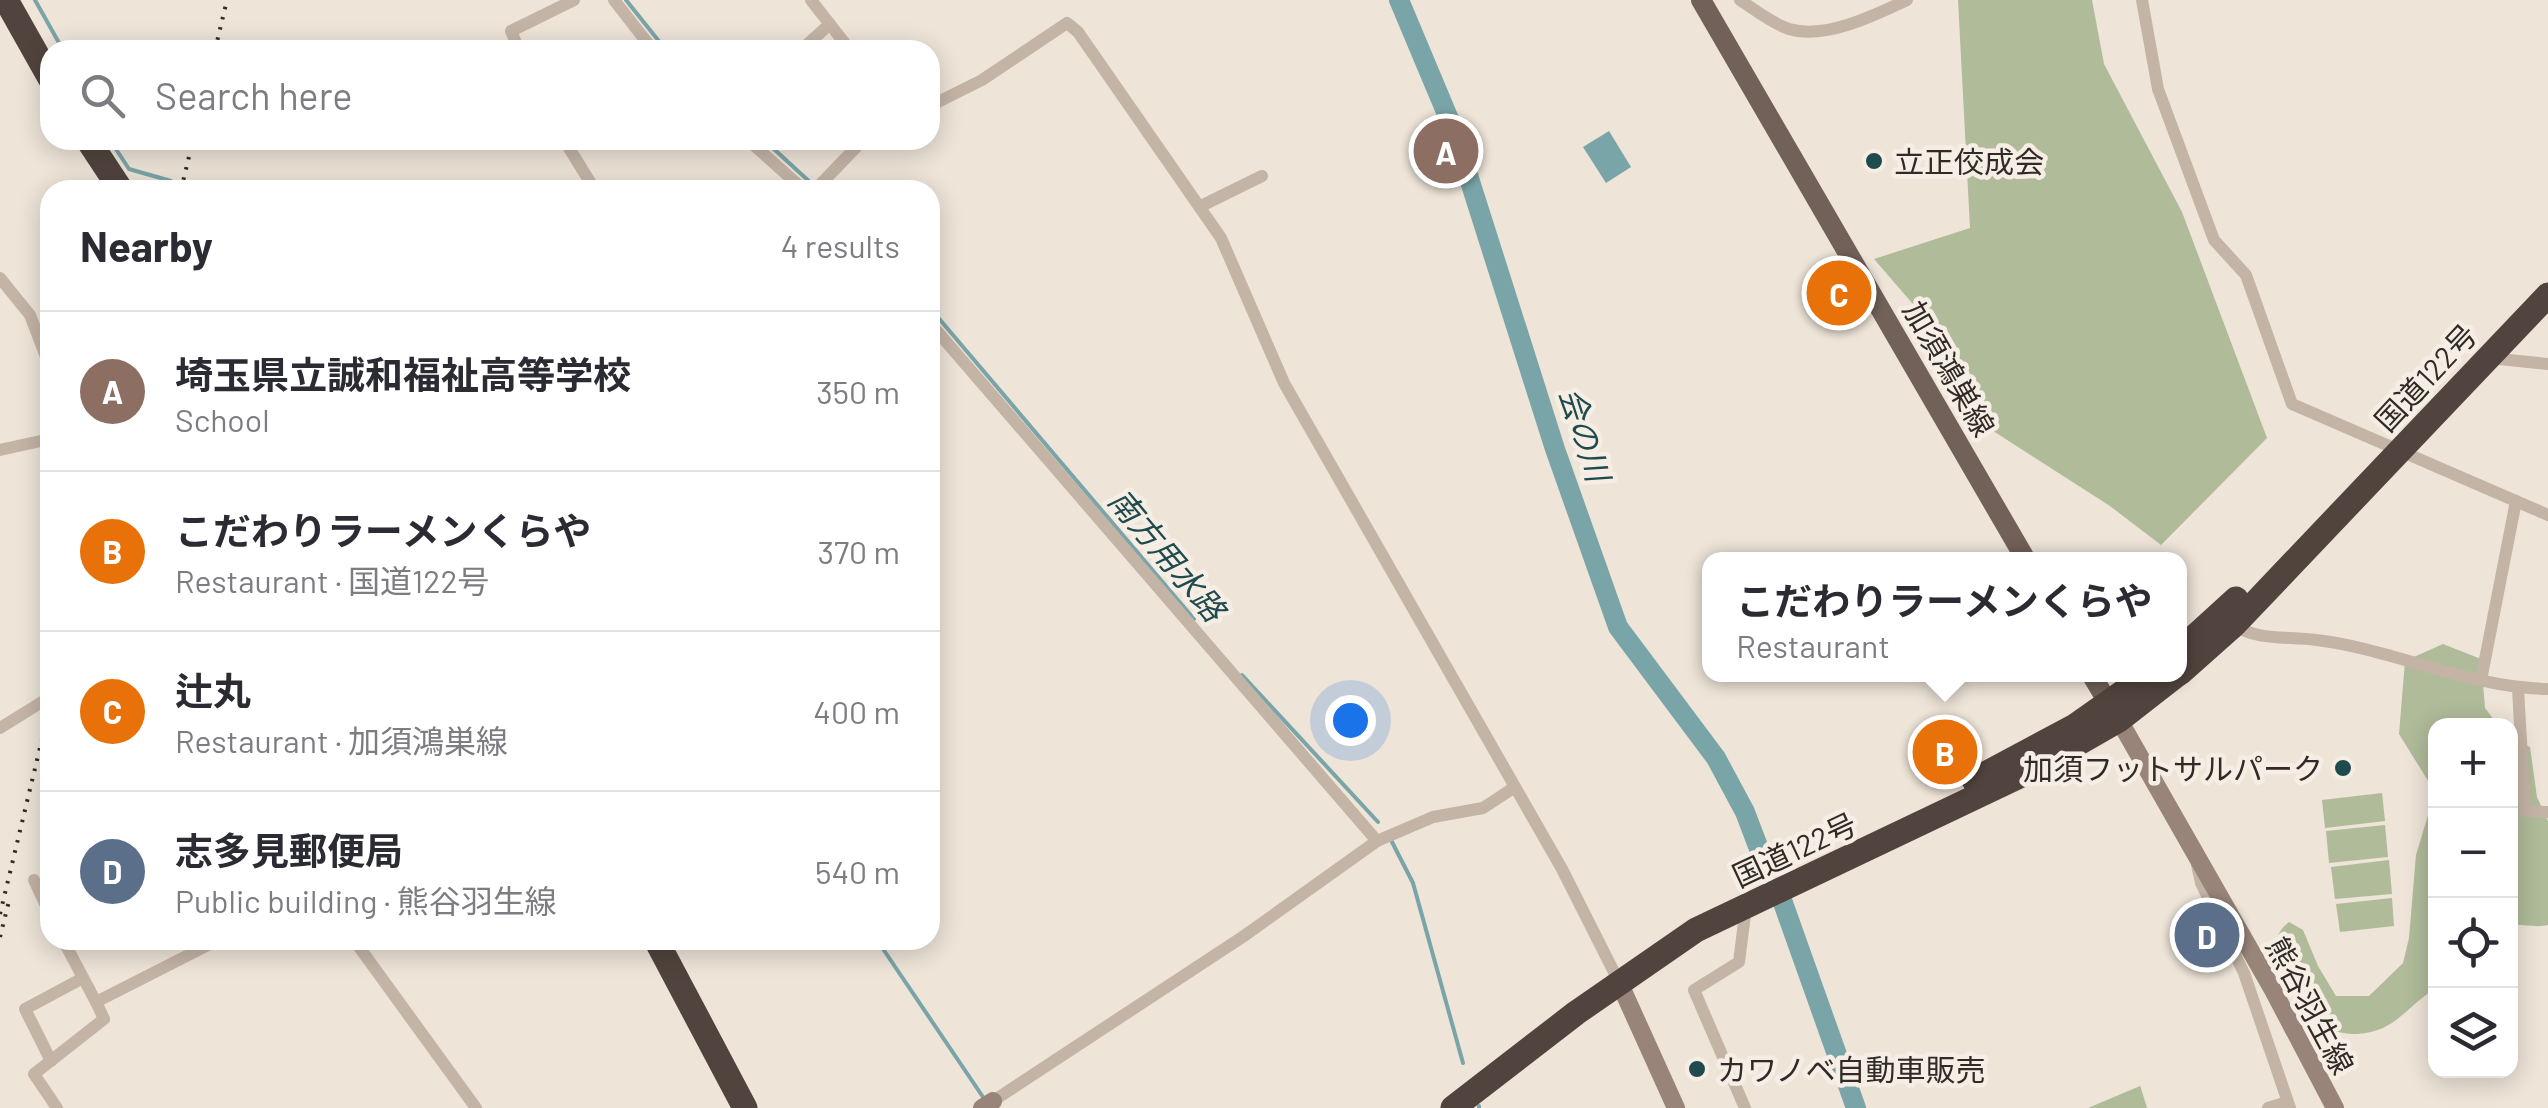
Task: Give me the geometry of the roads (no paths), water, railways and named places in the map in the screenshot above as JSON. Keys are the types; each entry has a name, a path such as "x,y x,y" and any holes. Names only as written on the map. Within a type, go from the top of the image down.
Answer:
{"highway":[{"path":"6,0 40,60"},
{"path":"94,150 114,180"},
{"name":"国道122号","path":"2187,667 2234,625 2548,275"},
{"name":"国道122号","path":"2187,643 2395,448 2548,295"},
{"name":"国道122号","path":"1464,1104 1686,916 2114,712 2142,682"},
{"name":"国道122号","path":"1430,1108 1616,974 1696,930 2014,779 2165,682"},
{"path":"661,950 745,1108"}],"main road":[{"name":"加須鴻巣線","path":"1701,0 2021,552"},
{"path":"2096,682 2114,712"},
{"name":"熊谷羽生線","path":"2114,712 2335,1108"},
{"path":"1616,974 1676,1108"}],"street":[{"path":"514,40 511,31 574,0"},
{"path":"614,0 645,40"},
{"path":"811,0 842,40"},
{"path":"1740,0 1790,30 1822,30 1906,0"},
{"path":"2142,0 2158,89 2208,224 2214,240 2246,276 2292,404 2548,515"},
{"path":"940,101 982,80 1068,23 1078,32 1221,238 1284,383 1562,869 1616,974"},
{"path":"812,40 830,24"},
{"path":"570,150 589,180"},
{"path":"759,150 793,180"},
{"path":"825,180 853,150"},
{"path":"1201,206 1262,176"},
{"path":"0,278 30,315 40,341"},
{"path":"940,335 1376,841"},
{"path":"2487,358 2548,364"},
{"path":"0,450 40,440"},
{"path":"2481,680 2516,501"},
{"path":"2234,625 2247,634 2362,648 2481,680 2518,688 2548,689"},
{"path":"2518,688 2525,810 2548,812"},
{"path":"0,728 40,703"},
{"path":"988,1104 1244,936 1376,841 1433,817 1482,808 1515,787"},
{"path":"2195,852 2198,874 2244,973 2288,1105 2268,1108"},
{"path":"34,880 40,893"},
{"path":"1745,1108 1694,990 1739,962 1746,907"},
{"path":"57,1108 34,1074 104,1019 68,950"},
{"path":"96,1002 198,950"},
{"path":"361,950 476,1108"},
{"path":"50,1061 24,1009 83,978"}],"water":[{"path":"1609,131 1631,167 1606,183 1583,147"}],"waterway":[{"path":"35,0 57,40"},
{"name":"南方用水路","path":"626,0 658,40"},
{"name":"会の川","path":"1399,0 1454,131 1555,449 1618,627 1716,758 1745,812 1764,862"},
{"path":"117,150 129,169 168,180"},
{"name":"南方用水路","path":"775,150 808,180"},
{"name":"南方用水路","path":"940,320 1194,619"},
{"name":"南方用水路","path":"1242,675 1378,822"},
{"name":"南方用水路","path":"1391,840 1413,883 1463,1063"},
{"name":"会の川","path":"1782,900 1856,1108"},
{"path":"884,950 985,1100"}],"railway":[{"path":"217,40 227,0"},
{"path":"183,180 191,150"},
{"path":"0,914 40,748"},
{"path":"0,937 9,901"}],"place":[{"name":"埼玉県立誠和福祉高等学校","path":"1446,151"},
{"name":"立正佼成会","path":"1874,161"},
{"name":"辻丸","path":"1839,293"},
{"name":"こだわりラーメンくらや","path":"1945,752"},
{"name":"加須フットサルパーク","path":"2343,768"},
{"name":"志多見郵便局","path":"2207,935"},
{"name":"カワノベ自動車販売","path":"1697,1069"}]}
